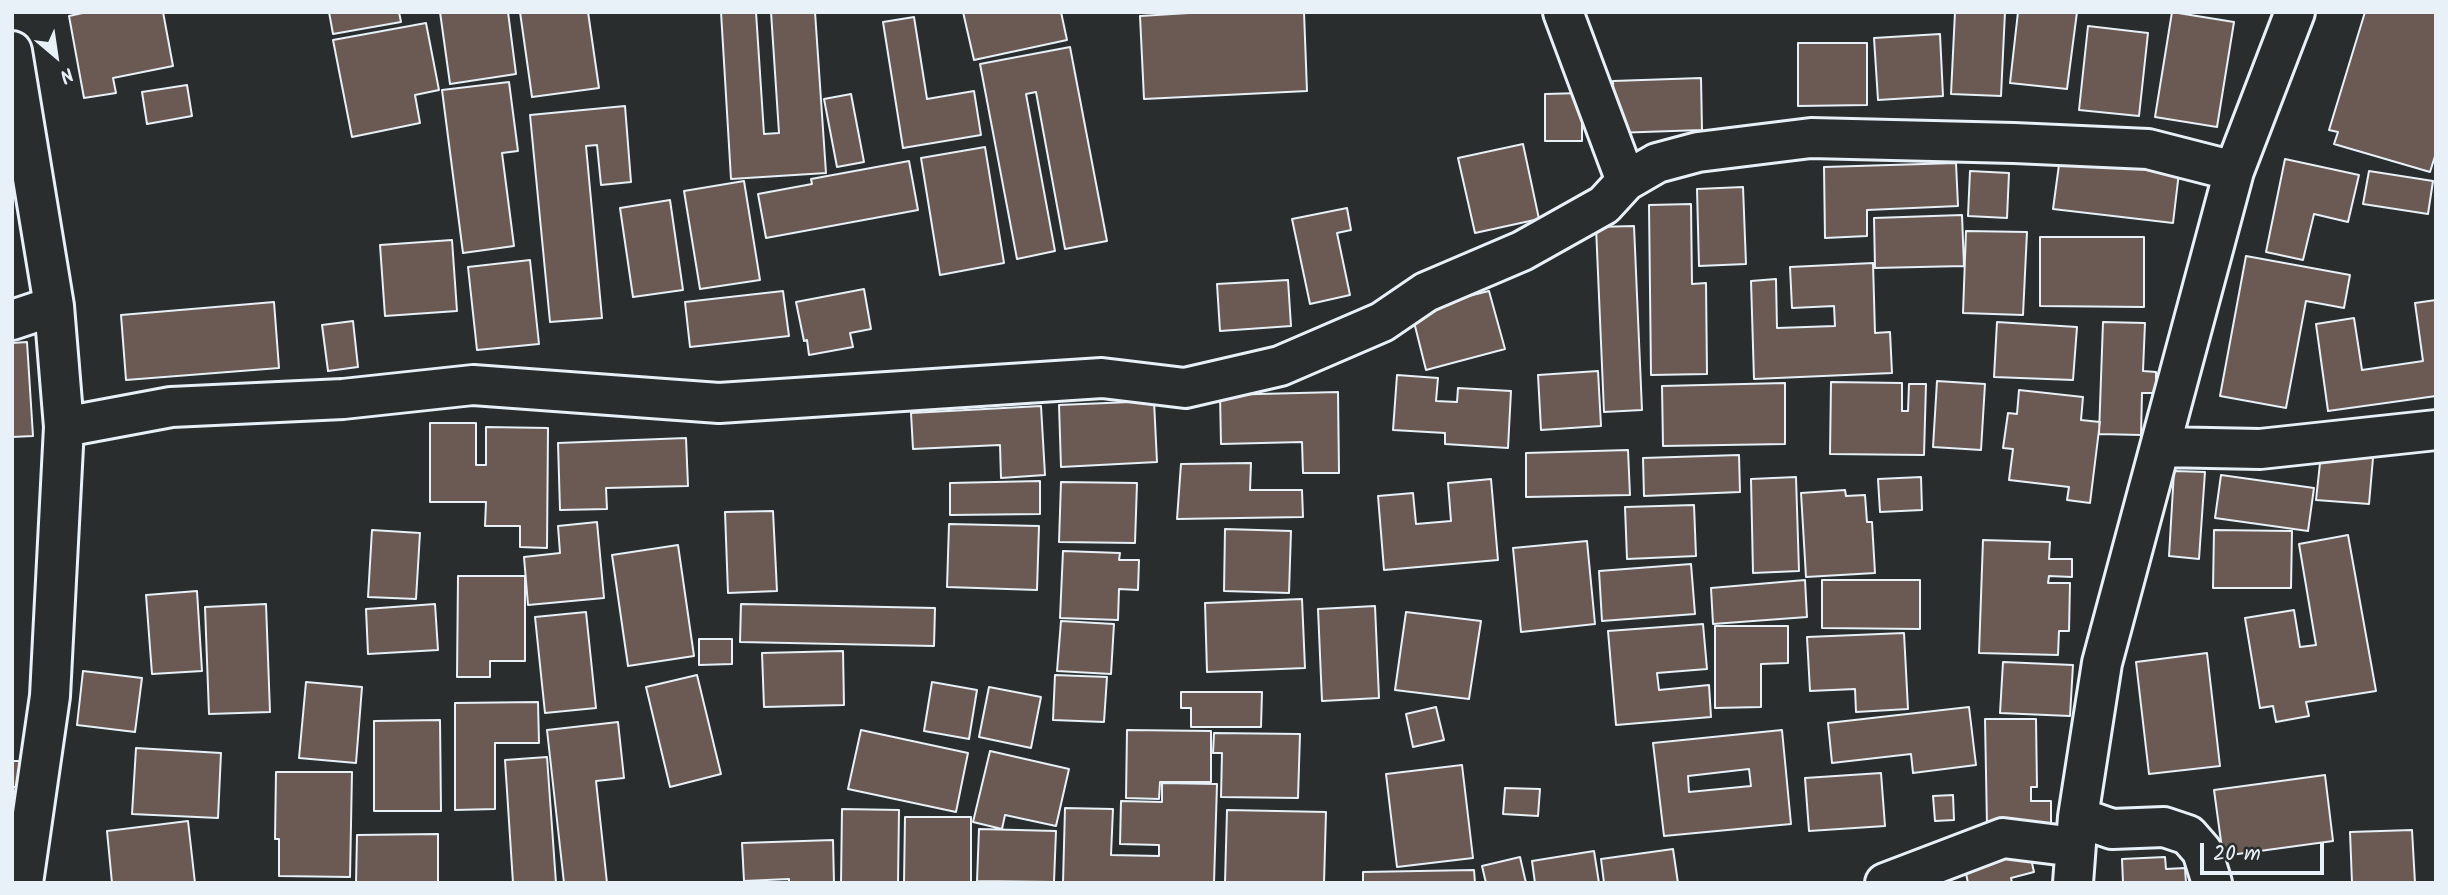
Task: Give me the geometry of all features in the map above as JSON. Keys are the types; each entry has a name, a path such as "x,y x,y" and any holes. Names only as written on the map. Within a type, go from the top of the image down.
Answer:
{"street":[{"path":"1563,12 1626,181"},
{"path":"2075,849 2102,663 2234,171 2295,12"},
{"path":"12,51 54,306 64,427 50,696 23,883"},
{"path":"64,427 171,407 343,399 472,385 719,403 1102,378 1185,387 1280,366 1382,322 1426,292 1522,251 1604,205 1626,181 1657,163 1698,152 1811,138 2148,149 2234,171"},
{"path":"12,320 54,306"},
{"path":"2160,447 2260,449 2436,430"},
{"path":"1885,883 2003,838 2075,849 2112,829 2164,827 2188,835 2202,851 2212,883"}],"building":[{"path":"87,12 163,12 173,66 113,78 116,93 84,98 69,16"},
{"path":"329,12 399,12 401,22 333,34"},
{"path":"440,12 508,12 516,74 450,84"},
{"path":"520,12 588,12 599,88 532,97"},
{"path":"721,12 756,12 764,134 779,133 771,12 815,12 826,173 731,179"},
{"path":"963,12 1061,12 1067,40 974,60"},
{"path":"1205,12 1304,12 1307,91 1144,99 1140,16"},
{"path":"1955,12 2005,12 2001,96 1951,94"},
{"path":"2018,12 2077,12 2067,89 2010,83"},
{"path":"2172,12 2234,22 2217,127 2155,117"},
{"path":"2365,12 2436,12 2436,153 2430,172 2334,144 2338,132 2329,130"},
{"path":"914,17 927,99 974,91 981,135 903,148 883,22"},
{"path":"426,23 439,90 415,95 420,123 352,137 333,40"},
{"path":"2088,26 2148,33 2139,116 2079,110"},
{"path":"1940,34 1943,96 1878,100 1874,38"},
{"path":"1798,43 1867,43 1867,105 1798,106"},
{"path":"1070,47 1107,241 1065,249 1036,92 1026,94 1055,251 1017,259 980,64"},
{"path":"1701,78 1702,130 1614,133 1613,81"},
{"path":"509,82 518,151 502,153 514,246 463,253 442,90"},
{"path":"187,85 192,116 147,124 142,92"},
{"path":"1582,93 1582,141 1545,141 1545,94"},
{"path":"851,94 864,162 837,167 824,99"},
{"path":"625,106 631,182 601,185 597,145 586,146 602,318 550,322 530,115"},
{"path":"1523,144 1539,219 1475,233 1458,158"},
{"path":"985,147 1004,263 940,275 921,158"},
{"path":"2061,150 2180,164 2173,223 2053,209"},
{"path":"2285,159 2359,175 2348,222 2314,214 2303,260 2266,252"},
{"path":"909,161 918,210 766,238 758,194 812,184 811,179"},
{"path":"1956,163 1958,206 1867,210 1867,236 1825,238 1824,167"},
{"path":"1970,171 2009,173 2007,218 1968,216"},
{"path":"2369,171 2433,181 2428,214 2363,204"},
{"path":"744,181 760,280 700,289 684,191"},
{"path":"1743,187 1746,264 1699,266 1697,189"},
{"path":"670,200 683,290 633,297 620,208"},
{"path":"1691,204 1692,284 1706,283 1707,374 1651,375 1649,205"},
{"path":"1347,208 1351,230 1337,233 1350,295 1310,304 1292,219"},
{"path":"1962,215 1964,266 1875,268 1874,218"},
{"path":"1634,226 1642,410 1604,412 1596,227"},
{"path":"1966,231 2027,232 2023,315 1963,313"},
{"path":"2040,237 2144,237 2144,307 2040,306"},
{"path":"452,240 457,311 385,316 380,245"},
{"path":"2246,256 2350,275 2344,308 2306,301 2286,408 2220,396"},
{"path":"530,260 539,344 477,350 468,267"},
{"path":"1873,263 1875,333 1890,332 1892,373 1754,379 1751,281 1776,279 1777,328 1835,326 1834,306 1792,308 1790,267"},
{"path":"1288,280 1291,326 1220,331 1217,284"},
{"path":"864,289 871,329 850,333 853,347 809,355 796,302"},
{"path":"783,291 789,336 690,347 685,302"},
{"path":"1489,291 1505,349 1426,370 1411,310"},
{"path":"2436,300 2436,396 2328,411 2316,324 2354,318 2362,370 2423,361 2415,303"},
{"path":"274,302 279,368 126,380 121,315"},
{"path":"353,321 358,367 328,371 322,325"},
{"path":"1997,322 2077,327 2073,380 1994,377"},
{"path":"2103,322 2145,323 2143,371 2156,372 2156,393 2142,393 2141,435 2099,434"},
{"path":"27,342 33,436 12,437 12,343"},
{"path":"1598,371 1601,426 1541,430 1538,375"},
{"path":"1397,375 1438,378 1436,401 1457,402 1458,388 1511,391 1508,448 1445,444 1445,433 1393,430"},
{"path":"1937,381 1985,384 1981,450 1933,447"},
{"path":"1831,382 1902,383 1902,411 1908,411 1909,384 1926,384 1924,455 1830,454"},
{"path":"1785,383 1785,444 1663,446 1662,386"},
{"path":"2019,390 2083,397 2081,420 2100,422 2090,503 2067,500 2069,487 2009,480 2013,449 2003,448 2008,413 2017,414"},
{"path":"1338,392 1339,473 1303,473 1302,442 1221,444 1220,395"},
{"path":"1154,401 1157,462 1061,467 1059,405"},
{"path":"1041,406 1045,475 1001,478 1000,445 913,449 911,413"},
{"path":"430,423 476,423 476,465 486,465 486,427 548,428 547,548 520,547 520,526 485,526 486,502 430,502"},
{"path":"686,438 688,486 606,488 607,509 560,510 558,443"},
{"path":"1628,450 1630,495 1526,497 1526,453"},
{"path":"2321,454 2373,458 2369,504 2316,500"},
{"path":"1739,455 1740,492 1644,496 1643,458"},
{"path":"1251,463 1250,490 1302,490 1303,517 1177,519 1181,464"},
{"path":"2174,471 2205,472 2199,559 2169,556"},
{"path":"2221,475 2314,488 2308,531 2215,518"},
{"path":"1796,477 1799,571 1753,573 1751,479"},
{"path":"1921,477 1922,510 1880,512 1878,479"},
{"path":"1491,479 1498,560 1384,570 1378,496 1413,493 1416,524 1451,521 1448,483"},
{"path":"1040,481 1040,514 950,515 950,483"},
{"path":"1061,482 1137,483 1135,543 1059,542"},
{"path":"1845,490 1846,496 1865,495 1867,522 1872,522 1875,573 1806,577 1801,493"},
{"path":"1694,505 1696,556 1627,559 1625,507"},
{"path":"773,511 777,591 728,593 725,512"},
{"path":"597,522 604,598 528,605 524,557 560,553 558,526"},
{"path":"949,524 1039,526 1037,590 947,587"},
{"path":"1225,529 1291,531 1289,593 1224,591"},
{"path":"372,530 420,533 416,599 368,597"},
{"path":"2214,530 2292,531 2291,588 2213,588"},
{"path":"2348,535 2376,691 2306,702 2309,716 2276,722 2273,706 2260,708 2245,618 2294,610 2300,647 2316,645 2299,544"},
{"path":"1983,540 2050,542 2049,559 2072,559 2072,577 2049,576 2048,583 2070,583 2069,631 2059,631 2058,655 1979,653"},
{"path":"1587,541 1595,624 1521,632 1513,548"},
{"path":"678,545 694,656 628,666 612,555"},
{"path":"1063,551 1120,553 1119,560 1139,560 1138,590 1119,589 1118,620 1060,618"},
{"path":"1691,564 1695,614 1602,621 1599,571"},
{"path":"458,576 525,576 525,661 490,661 490,677 457,677"},
{"path":"1805,580 1807,617 1713,624 1711,588"},
{"path":"1822,580 1920,580 1920,629 1822,628"},
{"path":"197,591 202,671 152,674 146,595"},
{"path":"1302,599 1305,668 1207,672 1205,603"},
{"path":"266,604 270,712 209,714 205,607"},
{"path":"435,604 438,650 368,654 366,609"},
{"path":"741,604 935,608 934,646 740,642"},
{"path":"1375,606 1379,698 1322,701 1318,609"},
{"path":"586,612 596,708 545,713 535,617"},
{"path":"1406,612 1481,621 1469,699 1395,690"},
{"path":"1061,621 1114,624 1111,674 1057,671"},
{"path":"1703,624 1707,669 1657,673 1659,690 1709,685 1711,717 1616,725 1608,631"},
{"path":"1715,626 1788,626 1788,663 1761,664 1761,707 1715,708"},
{"path":"1904,633 1908,709 1856,712 1855,689 1810,691 1807,637"},
{"path":"699,639 732,639 732,664 699,665"},
{"path":"843,651 844,705 764,707 762,653"},
{"path":"2207,653 2220,766 2149,774 2136,662"},
{"path":"2003,662 2073,665 2070,716 2000,713"},
{"path":"83,671 142,678 135,732 77,725"},
{"path":"697,675 721,774 670,787 646,687"},
{"path":"1055,675 1107,677 1104,722 1053,720"},
{"path":"306,682 362,687 356,763 299,758"},
{"path":"932,682 977,690 969,739 924,731"},
{"path":"989,687 1041,697 1031,748 979,737"},
{"path":"1181,692 1262,692 1261,727 1191,727 1191,708 1181,708"},
{"path":"538,702 539,743 495,743 495,809 455,810 455,703"},
{"path":"1436,707 1444,740 1413,747 1406,714"},
{"path":"1969,707 1976,765 1913,773 1911,754 1832,763 1828,723"},
{"path":"1985,719 2036,719 2037,787 2031,787 2031,801 2051,801 2051,825 1987,826"},
{"path":"440,720 441,811 374,811 374,721"},
{"path":"618,722 624,778 596,781 607,883 564,883 547,730"},
{"path":"861,730 968,753 956,812 848,789"},
{"path":"1127,730 1211,731 1211,782 1160,782 1159,799 1126,798"},
{"path":"1782,730 1791,824 1664,836 1653,743","holes":["1749,769 1751,786 1689,792 1688,776"]},
{"path":"1214,733 1300,734 1298,798 1221,797 1222,753 1213,753"},
{"path":"136,748 221,753 218,818 132,814"},
{"path":"990,751 1069,769 1056,826 1005,815 1002,829 973,822"},
{"path":"547,757 556,883 513,883 505,760"},
{"path":"12,761 20,761 18,787 12,787"},
{"path":"1462,765 1473,858 1397,867 1386,774"},
{"path":"276,772 352,772 350,877 279,876 279,839 275,839"},
{"path":"1881,773 1885,826 1809,831 1805,778"},
{"path":"2325,775 2333,841 2223,856 2214,790"},
{"path":"1162,783 1217,784 1214,883 1063,883 1065,808 1113,809 1111,855 1159,856 1159,845 1120,844 1121,801 1162,802"},
{"path":"1505,788 1540,789 1538,816 1503,814"},
{"path":"1953,795 1954,820 1935,821 1933,796"},
{"path":"842,809 899,810 898,883 841,883"},
{"path":"1227,810 1326,812 1324,883 1225,883"},
{"path":"905,817 971,817 971,883 904,883"},
{"path":"188,821 195,883 112,883 107,831"},
{"path":"979,829 1056,831 1054,882 977,881"},
{"path":"2412,830 2415,883 2352,883 2350,832"},
{"path":"438,834 438,883 356,883 357,835"},
{"path":"833,840 834,883 789,883 789,879 744,881 742,843"},
{"path":"1673,849 1678,883 1604,883 1601,859"},
{"path":"2029,850 2034,872 2011,878 2012,883 1968,883 1964,864"},
{"path":"1594,851 1599,883 1535,883 1532,861"},
{"path":"1520,857 1526,883 1486,883 1482,866"},
{"path":"2165,857 2166,869 2185,868 2186,883 2123,883 2122,859"},
{"path":"1474,870 1475,883 1363,883 1363,872"}]}
